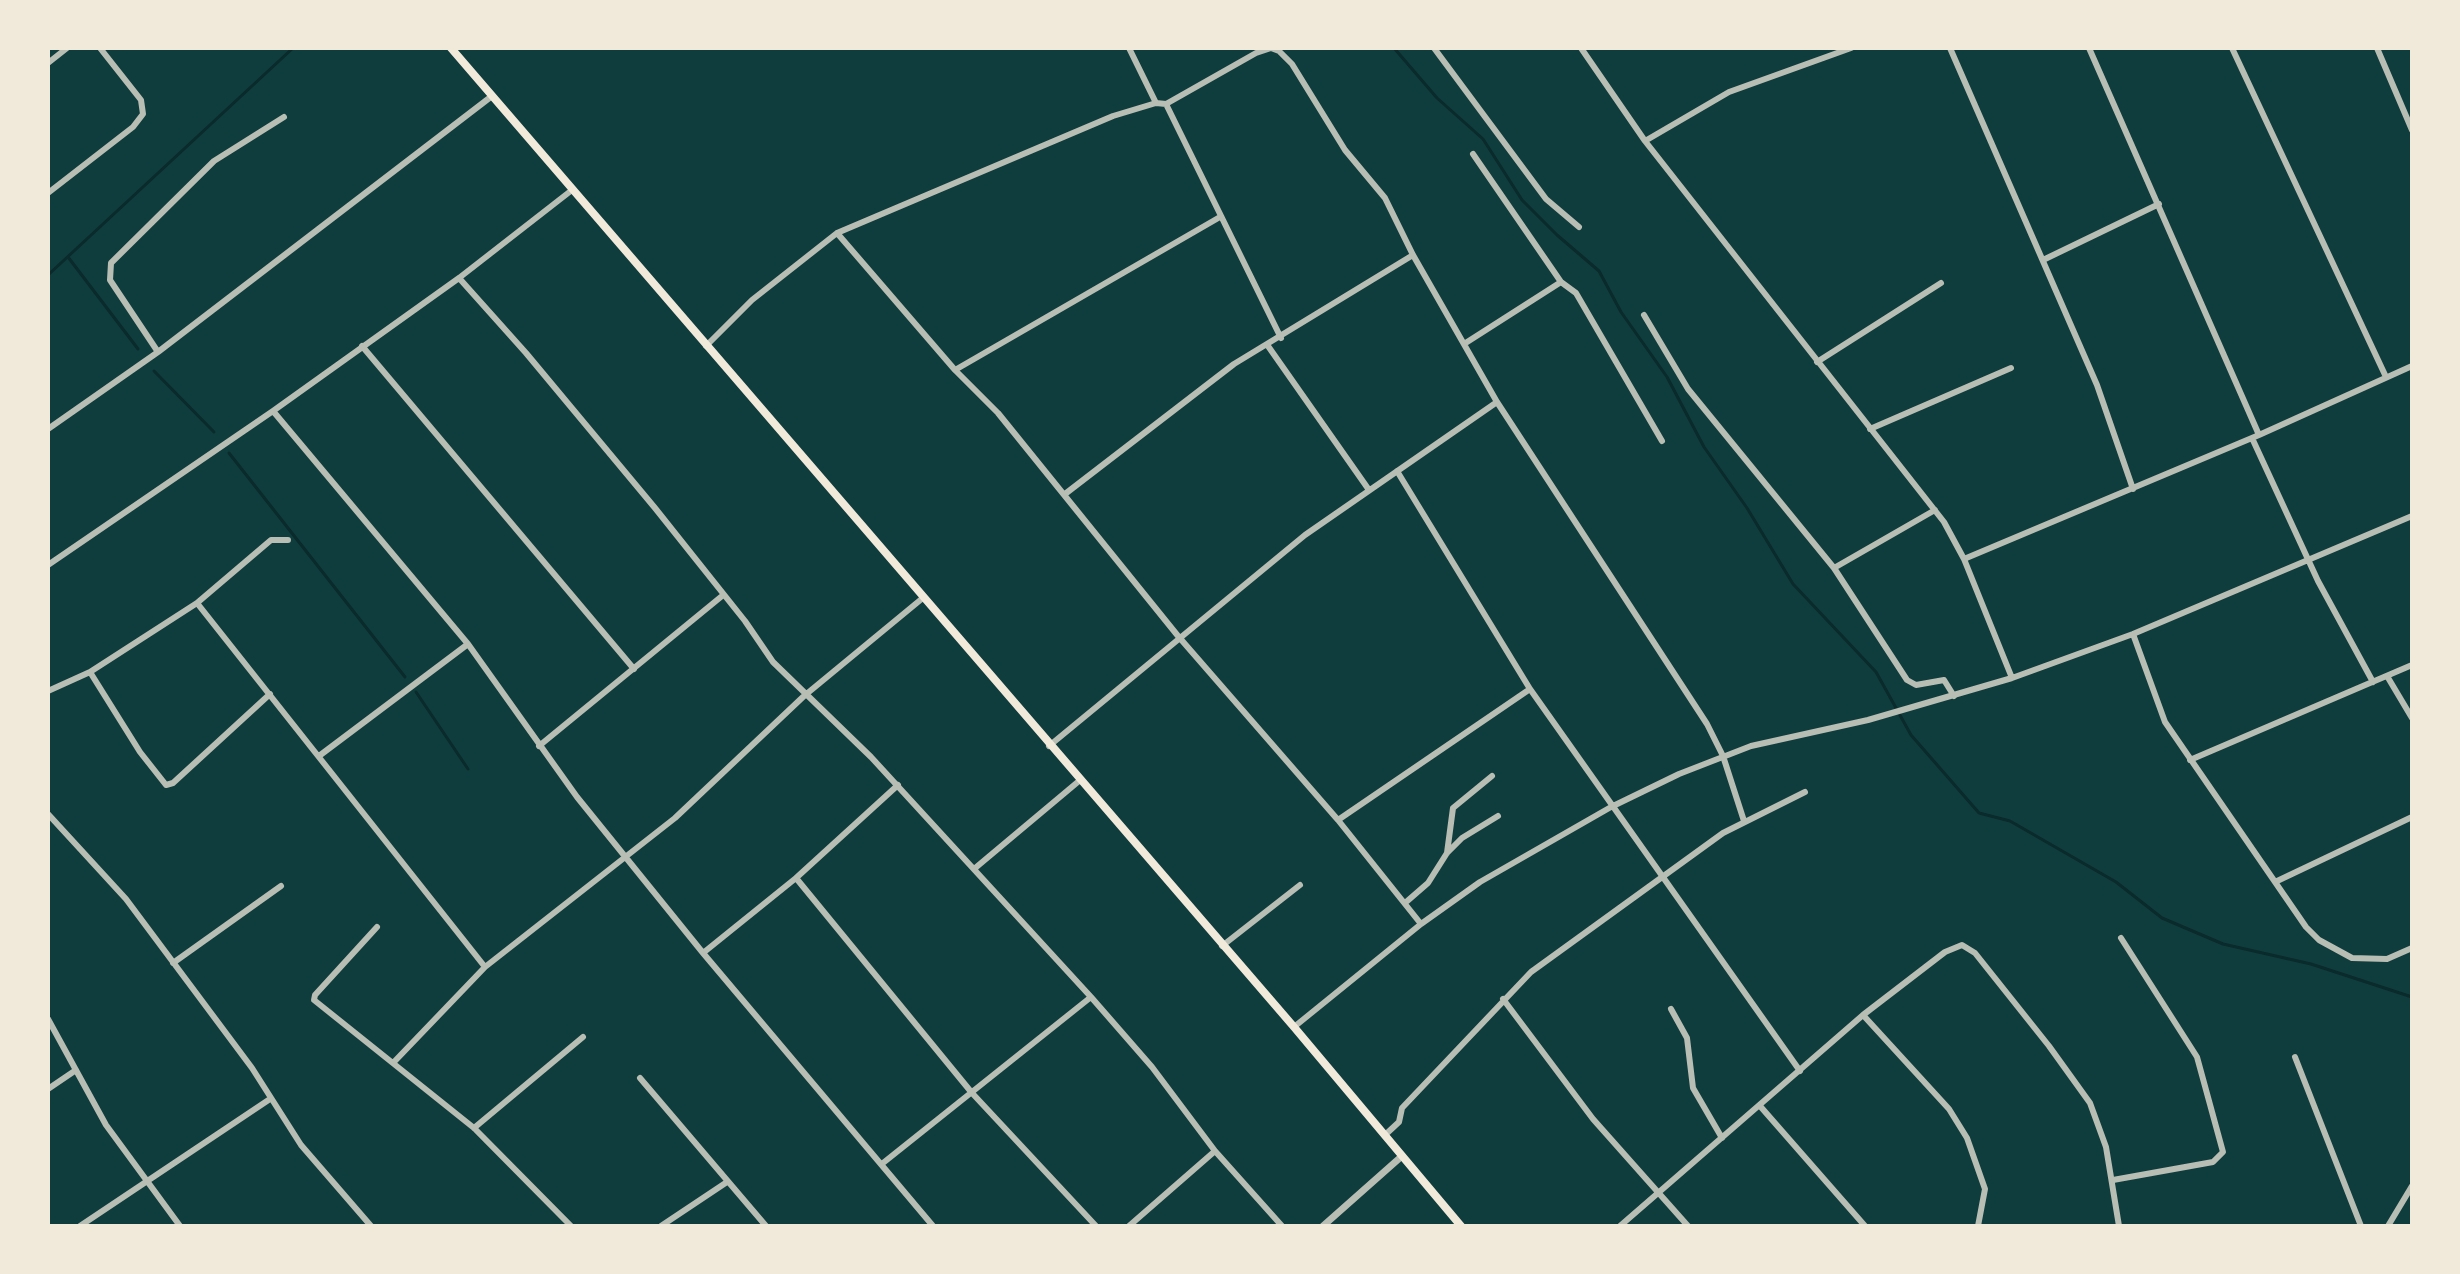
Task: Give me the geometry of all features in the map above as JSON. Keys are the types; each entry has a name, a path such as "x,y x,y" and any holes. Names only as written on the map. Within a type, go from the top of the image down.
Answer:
{"main road":[{"path":"451,48 1079,781 1294,1027 1461,1226"}],"street":[{"path":"48,63 67,48"},
{"path":"48,193 133,127 143,114 141,100 100,48"},
{"path":"1129,48 1156,103"},
{"path":"706,346 752,300 837,233 1113,116 1156,103 1166,104 1251,51 1271,48 1287,56 1332,132 1385,198 1413,255 1497,402 1692,699 1723,756 1744,821"},
{"path":"1434,48 1546,199 1579,227"},
{"path":"1581,48 1645,141 1755,277 1817,362 1935,510 1964,559 2012,678"},
{"path":"1645,141 1729,92 1851,48"},
{"path":"1950,48 2097,385 2133,489"},
{"path":"2089,48 2159,204 2255,437 2310,560 2373,682"},
{"path":"2232,48 2386,377"},
{"path":"2377,48 2412,130"},
{"path":"48,429 158,352 492,96"},
{"path":"1166,104 1281,338"},
{"path":"158,352 110,280 111,263 214,161 284,117"},
{"path":"1473,154 1561,282 1576,293 1662,441"},
{"path":"48,565 273,411 459,278 572,190"},
{"path":"2043,260 2159,204"},
{"path":"955,370 1220,217"},
{"path":"837,233 955,370 998,413 1178,636 1338,820 1421,924"},
{"path":"1065,494 1180,402 1234,364 1413,255"},
{"path":"459,278 526,353 745,621 773,662 804,696 898,785 1091,997 1152,1067 1215,1151 1282,1226"},
{"path":"1464,344 1561,282"},
{"path":"1817,362 1941,283"},
{"path":"1644,315 1688,389 1834,568 1907,680 1916,685 1944,680 1954,696"},
{"path":"362,346 634,669"},
{"path":"1268,346 1369,490"},
{"path":"1964,559 2255,437 2412,366"},
{"path":"1870,429 2011,368"},
{"path":"1049,746 1178,636 1305,535 1497,402"},
{"path":"273,411 468,644 539,746 703,953 933,1226"},
{"path":"1397,471 1530,689 1800,1071"},
{"path":"1834,568 1935,510"},
{"path":"1294,1027 1421,924 1522,856 1611,807 1723,756 1868,720 2012,678 2133,634 2412,516"},
{"path":"48,691 90,672 197,603 271,540 288,540"},
{"path":"539,746 722,596"},
{"path":"393,1063 485,967 675,818 804,696 924,597"},
{"path":"197,603 485,967"},
{"path":"2133,634 2165,722 2306,927 2335,950 2370,961 2387,959 2412,948"},
{"path":"319,756 468,644"},
{"path":"2190,760 2412,665"},
{"path":"90,672 140,752 166,785 173,783 270,694"},
{"path":"2387,676 2412,718"},
{"path":"1338,820 1530,689"},
{"path":"1447,853 1453,808 1492,776"},
{"path":"974,869 1079,781"},
{"path":"703,953 796,878 898,785"},
{"path":"1385,1135 1399,1122 1402,1108 1503,999 1561,948 1744,821 1805,792"},
{"path":"48,814 100,867 252,1068 301,1145 371,1226"},
{"path":"1405,903 1428,883 1447,853 1462,838 1498,816"},
{"path":"2275,882 2412,817"},
{"path":"796,878 972,1093 1096,1226"},
{"path":"1222,946 1300,885"},
{"path":"173,963 281,886"},
{"path":"377,927 315,995 314,1000 474,1128 571,1226"},
{"path":"2113,1180 2213,1162 2223,1152 2220,1128 2197,1057 2121,938"},
{"path":"1620,1226 1863,1015 1955,946 1969,948 2079,1085 2100,1126 2113,1180 2119,1226"},
{"path":"883,1163 1091,997"},
{"path":"1503,999 1593,1119 1688,1226"},
{"path":"1671,1009 1687,1038 1693,1088 1722,1138"},
{"path":"1863,1015 1949,1109 1967,1138 1985,1189 1978,1226"},
{"path":"48,1019 145,1183 180,1226"},
{"path":"474,1128 583,1037"},
{"path":"2295,1057 2361,1226"},
{"path":"48,1089 76,1070"},
{"path":"640,1078 766,1226"},
{"path":"80,1226 270,1099"},
{"path":"1760,1106 1865,1226"},
{"path":"1129,1226 1215,1151"},
{"path":"1323,1226 1402,1156"},
{"path":"661,1226 727,1182"},
{"path":"2388,1226 2412,1186"}],"waterway":[{"path":"48,275 293,48"},
{"path":"1394,48 1437,98 1483,139 1522,200 1599,271 1621,312 1667,377 1704,447 1747,508 1793,584 1876,672 1911,735 1979,813 2010,821 2116,882 2162,918 2223,944 2311,964 2412,997"},
{"path":"68,257 138,349"},
{"path":"154,371 214,432"},
{"path":"229,453 405,677"},
{"path":"416,692 468,769"}]}
